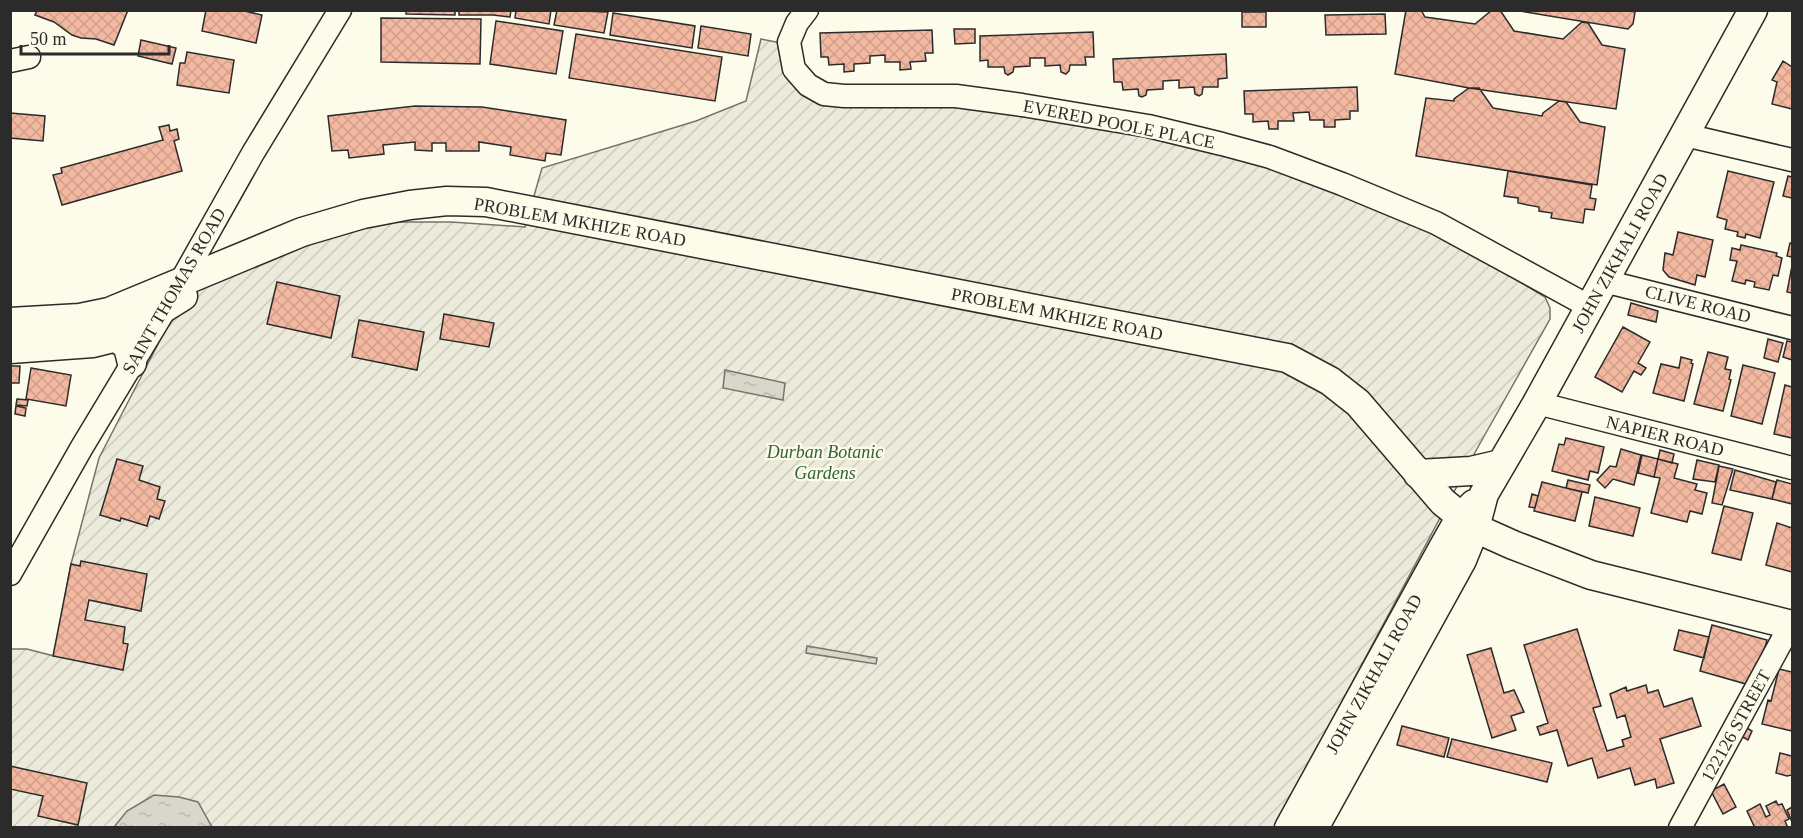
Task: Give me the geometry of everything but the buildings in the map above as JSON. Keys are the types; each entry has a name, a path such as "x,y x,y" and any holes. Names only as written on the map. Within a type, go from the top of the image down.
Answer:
{"main road":[{"name":"JOHN ZIKHALI ROAD","path":"1289,828 1537,403 1753,10"},
{"name":"PROBLEM MKHIZE ROAD","path":"254,253 302,232 363,214 447,201 486,202 1287,358 1330,381 1358,403 1418,474 1467,523 1513,545 1592,575 1792,624"},
{"path":"10,349 93,343 117,337 174,294 208,259 254,253"},
{"path":"10,322 80,318 174,294 254,253"},
{"path":"117,337 128,347 132,363"},
{"path":"1418,474 1471,471 1501,464"},
{"name":"JOHN ZIKHALI ROAD","path":"1314,828 1462,560 1467,523"}],"street":[{"name":"SAINT THOMAS ROAD","path":"208,259 253,153 340,10"},
{"name":"EVERED POOLE PLACE","path":"807,10 797,23 789,42 794,69 808,85 824,94 956,96 1022,105 1148,126 1260,154 1342,184 1436,223 1590,306"},
{"path":"1685,135 1792,160"},
{"name":"CLIVE ROAD","path":"1604,281 1792,328"},
{"name":"SAINT THOMAS ROAD","path":"10,574 174,294"},
{"name":"NAPIER ROAD","path":"1537,403 1792,468"},
{"name":"122126 STREET","path":"1680,828 1792,624"}],"green space":[{"name":"Durban Botanic Gardens","path":"761,39 786,44 802,85 1175,135 1412,217 1545,297 1550,308 1550,319 1478,447 1275,827 11,827 10,649 27,649 54,656 71,564 99,458 185,292 358,222 451,222 525,227 542,168 696,121 746,101"}],"water":[{"path":"725,370 785,383 783,400 723,388"},
{"path":"807,646 877,658 876,664 806,653"},
{"path":"154,795 179,797 198,802 212,827 114,827 127,811"}]}
